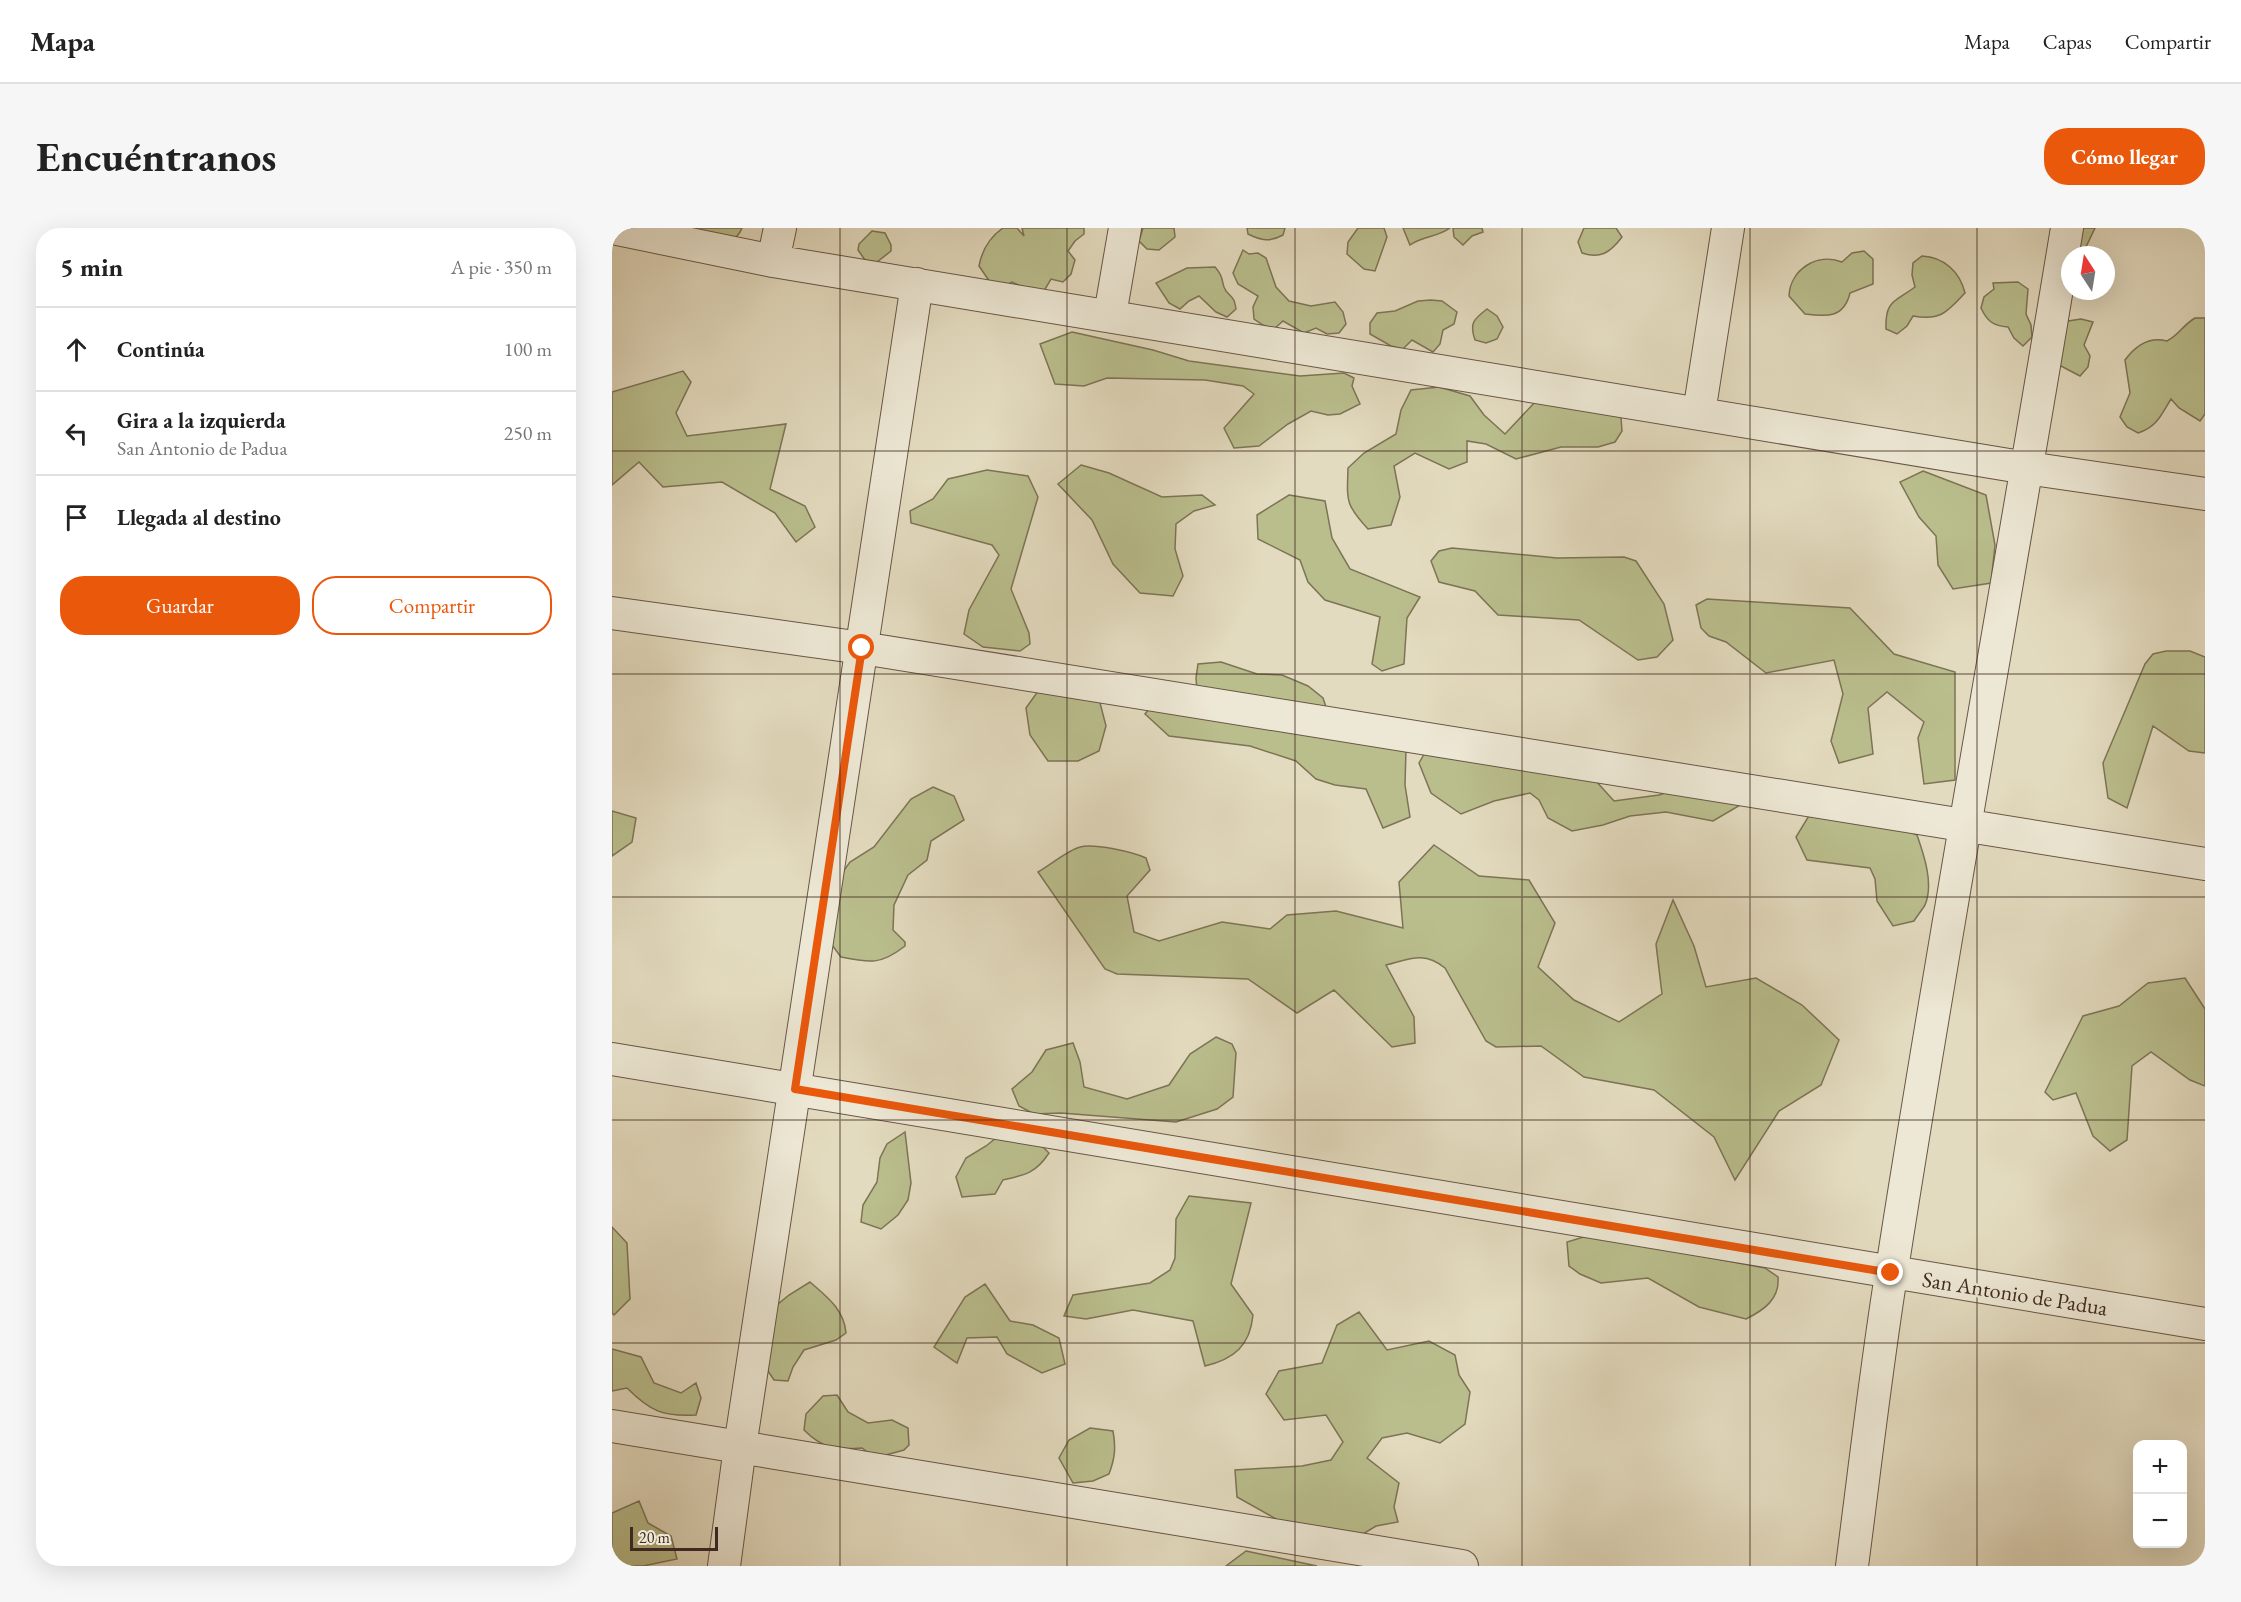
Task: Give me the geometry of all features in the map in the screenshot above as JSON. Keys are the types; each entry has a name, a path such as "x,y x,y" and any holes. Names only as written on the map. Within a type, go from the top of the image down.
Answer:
{"street":[{"path":"612,228 773,261 2027,468 2205,494"},
{"path":"773,261 780,228"},
{"path":"1110,315 1125,228"},
{"path":"1700,413 1728,228"},
{"path":"1852,1566 1891,1273 1964,826 2067,228"},
{"path":"724,1566 740,1447 917,284"},
{"path":"612,612 862,648 2205,864"},
{"name":"San Antonio de Padua","path":"612,1059 2205,1324"},
{"path":"612,1426 1462,1566"}],"green space":[{"path":"693,228 742,228 732,239 707,241"},
{"path":"1003,228 1017,228 1024,236 1022,228 1084,228 1084,234 1068,251 1075,260 1071,274 1063,282 1051,279 1044,291 1033,292 1012,282 1003,287 992,285 979,266 987,244"},
{"path":"1143,228 1174,228 1175,237 1159,250 1147,249 1139,241"},
{"path":"1247,228 1285,228 1283,235 1266,240 1248,234"},
{"path":"1358,228 1384,228 1387,237 1375,271 1364,269 1347,254 1348,242"},
{"path":"1403,228 1450,228 1410,245"},
{"path":"1453,228 1482,228 1483,232 1472,236 1463,245 1454,237"},
{"path":"1584,228 1616,228 1622,237 1609,251 1599,255 1588,255 1582,253 1578,242"},
{"path":"2065,228 2095,228 2086,246 2069,246"},
{"path":"872,231 885,233 891,245 891,251 877,262 865,260 858,250 859,244"},
{"path":"1243,250 1249,254 1258,253 1266,258 1276,287 1289,301 1311,306 1335,302 1343,312 1346,324 1339,333 1327,334 1316,328 1304,333 1283,321 1274,329 1254,319 1253,307 1258,296 1238,284 1233,273"},
{"path":"1864,251 1873,259 1873,284 1850,293 1844,307 1834,314 1820,316 1805,314 1789,296 1794,278 1806,266 1823,259 1842,262 1852,253"},
{"path":"1922,256 1937,259 1950,267 1959,278 1965,293 1943,314 1930,317 1913,316 1907,326 1897,334 1886,329 1887,312 1897,299 1915,287 1912,275 1913,263"},
{"path":"1215,267 1221,275 1224,288 1233,298 1236,309 1227,317 1216,312 1199,296 1180,309 1169,303 1156,283 1187,268"},
{"path":"2018,282 2028,289 2026,314 2031,325 2032,337 2023,346 2014,338 2008,327 1991,322 1981,308 1984,297 1994,289 1993,283"},
{"path":"1418,301 1442,301 1457,312 1454,324 1443,330 1440,344 1433,352 1412,340 1403,349 1391,346 1370,334 1370,323 1377,313 1395,311"},
{"path":"1487,309 1497,316 1503,327 1497,339 1486,343 1475,340 1473,325"},
{"path":"2195,318 2205,318 2205,414 2200,421 2179,408 2171,399 2158,420 2150,427 2138,433 2127,427 2120,417 2130,393 2125,360 2143,343 2171,339"},
{"path":"2081,319 2093,322 2084,345 2090,356 2088,367 2080,376 2059,365 2058,329 2068,321"},
{"path":"1072,332 1153,350 1189,361 1300,376 1344,373 1354,378 1352,386 1360,404 1340,414 1328,415 1311,411 1288,424 1259,446 1234,448 1224,428 1254,394 1243,386 1205,380 1107,378 1084,386 1055,384 1040,344"},
{"path":"683,371 691,382 676,413 687,436 786,424 770,489 805,506 815,527 796,542 775,513 722,482 663,487 639,462 612,485 612,392"},
{"path":"1439,387 1470,396 1484,415 1505,434 1535,402 1614,409 1621,418 1622,431 1615,442 1598,447 1561,447 1516,459 1486,444 1467,441 1467,462 1449,469 1415,453 1394,466 1400,497 1391,525 1368,529 1355,514 1349,502 1348,468 1364,453 1396,434 1401,410 1411,390"},
{"path":"1081,465 1109,473 1162,497 1202,495 1215,505 1194,511 1176,524 1175,549 1183,576 1173,596 1140,593 1113,564 1092,520 1058,484"},
{"path":"987,470 1028,476 1038,497 1011,589 1029,633 1030,644 1020,651 983,647 964,634 969,610 999,555 992,545 911,523 910,511 933,499 948,479"},
{"path":"1923,471 1986,495 1995,545 1991,583 1953,589 1938,565 1936,536 1919,517 1900,482"},
{"path":"1289,495 1325,501 1332,538 1350,569 1420,597 1407,618 1404,664 1382,671 1372,664 1380,617 1325,600 1308,582 1300,560 1258,539 1257,515"},
{"path":"1452,548 1557,558 1624,557 1636,561 1664,604 1673,640 1657,657 1638,660 1579,620 1498,615 1475,591 1439,582 1431,561 1439,551"},
{"path":"1707,599 1850,608 1894,654 1955,672 1955,780 1924,784 1918,738 1924,722 1887,692 1868,708 1873,754 1839,763 1831,741 1843,694 1834,660 1766,673 1726,642 1709,636 1701,628 1696,605"},
{"path":"2166,651 2190,651 2205,657 2205,753 2189,751 2153,726 2127,808 2108,798 2103,763 2145,664 2153,654"},
{"path":"1221,662 1257,674 1282,675 1308,686 1323,698 1328,713 1406,749 1405,785 1410,817 1383,828 1366,789 1335,785 1316,779 1296,761 1250,746 1169,736 1145,714 1162,693 1197,691 1198,664"},
{"path":"1041,687 1099,699 1106,726 1099,751 1078,761 1048,761 1030,735 1026,708"},
{"path":"1427,749 1595,780 1614,801 1659,795 1701,781 1742,804 1713,821 1666,812 1630,816 1603,825 1572,831 1548,818 1539,800 1530,793 1494,801 1461,814 1431,793 1419,763"},
{"path":"933,787 954,796 964,820 931,841 927,860 908,875 894,905 893,930 905,942 905,946 889,957 875,961 841,957 826,937 834,884 850,862 874,847 911,799"},
{"path":"612,811 636,818 632,842 612,856"},
{"path":"1810,814 1867,814 1917,835 1927,870 1929,888 1925,905 1914,921 1893,926 1877,901 1875,879 1870,868 1807,860 1796,837"},
{"path":"1434,845 1479,876 1529,880 1555,923 1538,967 1574,1000 1619,1022 1662,994 1656,944 1673,900 1694,946 1706,987 1756,978 1802,1005 1839,1040 1821,1085 1779,1111 1735,1180 1714,1137 1654,1090 1584,1077 1541,1046 1496,1047 1486,1041 1445,968 1437,963 1417,958 1386,965 1414,1017 1415,1043 1392,1047 1334,990 1297,1013 1248,979 1117,974 1105,969 1038,872 1070,851 1086,846 1113,849 1146,858 1150,870 1127,896 1134,932 1159,941 1222,922 1270,929 1287,915 1336,911 1403,928 1399,882"},
{"path":"2185,978 2205,1009 2205,1086 2190,1080 2151,1052 2132,1066 2127,1140 2110,1151 2093,1136 2076,1093 2053,1100 2045,1092 2083,1016 2119,1006 2148,983"},
{"path":"1216,1037 1232,1044 1236,1053 1233,1097 1217,1109 1176,1122 1061,1113 1034,1114 1019,1106 1012,1089 1032,1072 1046,1050 1073,1043 1080,1062 1084,1087 1127,1099 1169,1085 1190,1054"},
{"path":"905,1132 911,1183 908,1200 898,1215 881,1229 861,1222 863,1205 877,1182 880,1158 887,1144"},
{"path":"1001,1134 1038,1142 1049,1153 1035,1169 1003,1180 995,1194 962,1197 956,1177 966,1158"},
{"path":"1189,1196 1251,1203 1231,1284 1253,1315 1248,1335 1239,1350 1205,1366 1193,1321 1133,1310 1086,1319 1064,1316 1073,1295 1150,1283 1170,1270 1175,1258 1176,1219"},
{"path":"612,1227 627,1243 630,1299 614,1315 612,1313"},
{"path":"1590,1235 1765,1268 1778,1277 1776,1292 1765,1308 1746,1319 1699,1307 1648,1278 1601,1283 1580,1274 1569,1266 1567,1242"},
{"path":"810,1282 838,1310 846,1333 836,1340 804,1350 793,1367 788,1381 774,1380 766,1368 772,1309"},
{"path":"985,1284 1010,1321 1033,1325 1059,1338 1065,1364 1042,1373 1007,1354 997,1337 967,1338 957,1363 934,1347 965,1297"},
{"path":"1359,1312 1387,1350 1429,1341 1455,1355 1459,1375 1470,1392 1465,1424 1440,1443 1407,1433 1382,1438 1367,1458 1399,1483 1394,1507 1398,1522 1376,1526 1363,1534 1294,1529 1237,1497 1235,1470 1302,1466 1331,1460 1343,1442 1326,1415 1284,1420 1266,1394 1279,1371 1322,1363 1337,1325"},
{"path":"612,1349 641,1357 654,1383 681,1393 696,1383 701,1398 696,1415 675,1415 658,1411 627,1388 612,1391"},
{"path":"837,1395 848,1412 868,1423 892,1420 908,1428 909,1445 904,1450 875,1458 862,1448 830,1447 817,1441 804,1430 806,1414 823,1396"},
{"path":"1090,1428 1113,1431 1114,1453 1111,1468 1109,1474 1093,1481 1073,1483 1059,1458 1069,1440"},
{"path":"639,1501 648,1523 671,1536 677,1559 643,1566 612,1566 612,1513"},
{"path":"1246,1551 1317,1566 1226,1566"}],"route":[{"path":"862,648 795,1089 1891,1273"}]}
